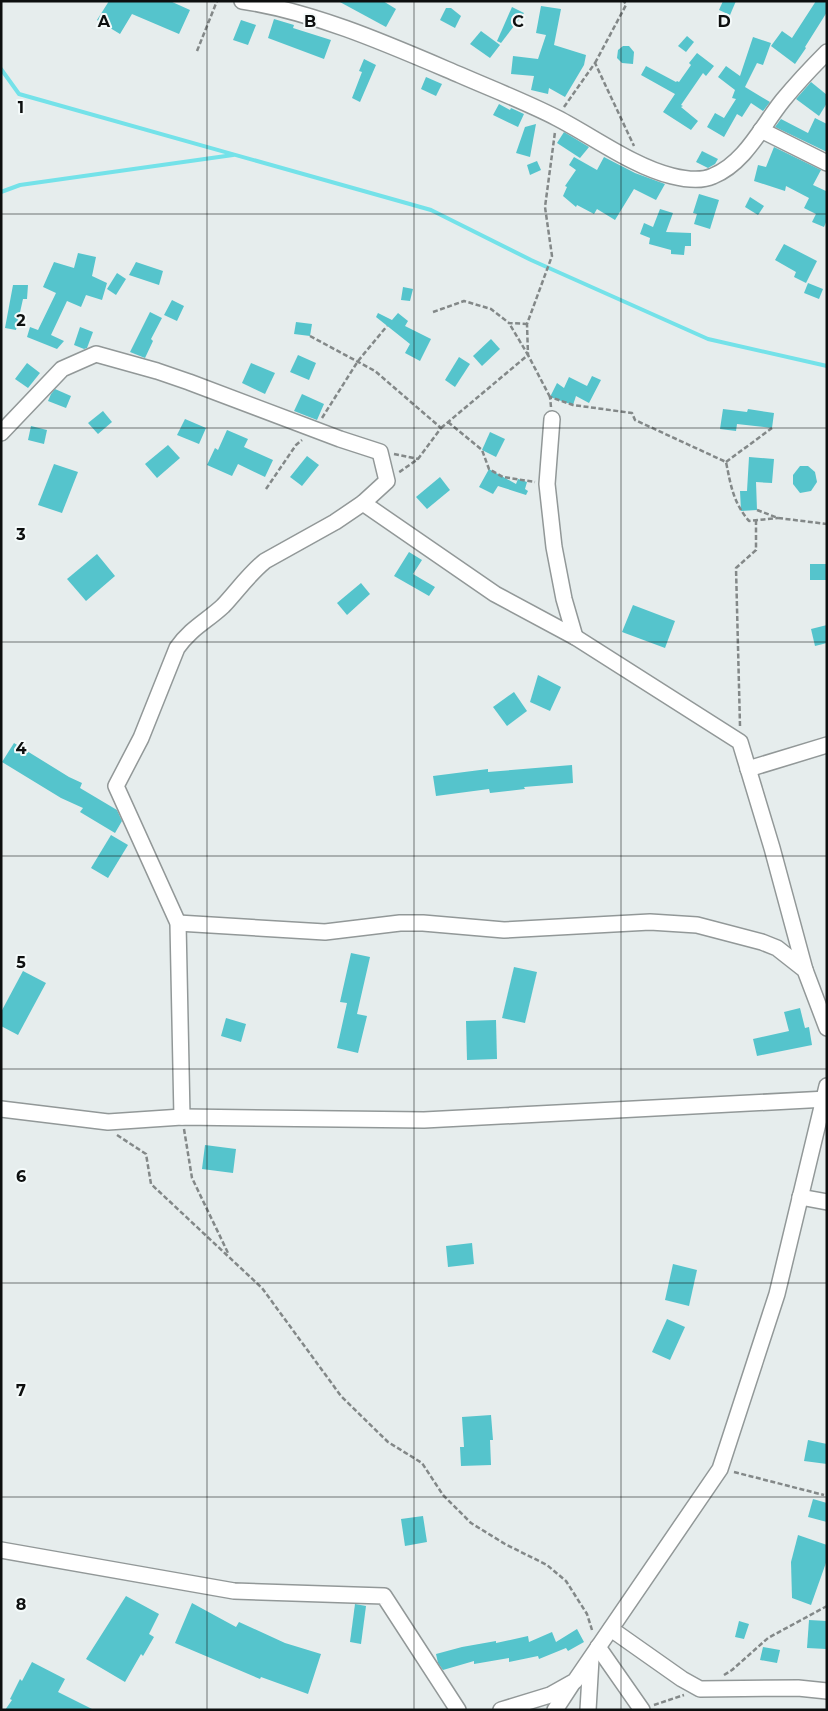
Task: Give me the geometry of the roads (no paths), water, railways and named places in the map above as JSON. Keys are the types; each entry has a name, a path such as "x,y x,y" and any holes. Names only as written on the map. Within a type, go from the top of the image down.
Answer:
{"street":[{"path":"242,1 273,6 298,13 398,48 556,117 643,165 671,176 698,180 711,177 725,170 737,160 784,98 827,52"},
{"path":"761,130 827,163"},
{"path":"1,433 62,369 96,354 173,376 380,452 388,481 363,503 335,522 254,569 222,607 186,635 177,648 141,738 116,786 178,922 182,1117"},
{"path":"552,419 547,484 554,547 564,599 575,637"},
{"path":"363,503 495,594 575,637 740,742 805,970 827,1028"},
{"path":"748,769 827,745"},
{"path":"178,922 325,932 423,922 504,930 650,922 697,925 762,942 777,948 805,970"},
{"path":"1,1109 108,1122 182,1117 424,1120 825,1094 778,1294 720,1469 555,1710"},
{"path":"800,1197 827,1202"},
{"path":"1,1550 234,1591 384,1596 458,1710"},
{"path":"611,1629 700,1689 798,1688 827,1692"},
{"path":"594,1652 642,1710"},
{"path":"588,1710 594,1652"},
{"path":"500,1710 550,1695 575,1681"}],"waterway":[{"path":"1,69 19,94 431,210 531,260 708,339 827,366"},
{"path":"1,192 20,185 233,155"}]}
